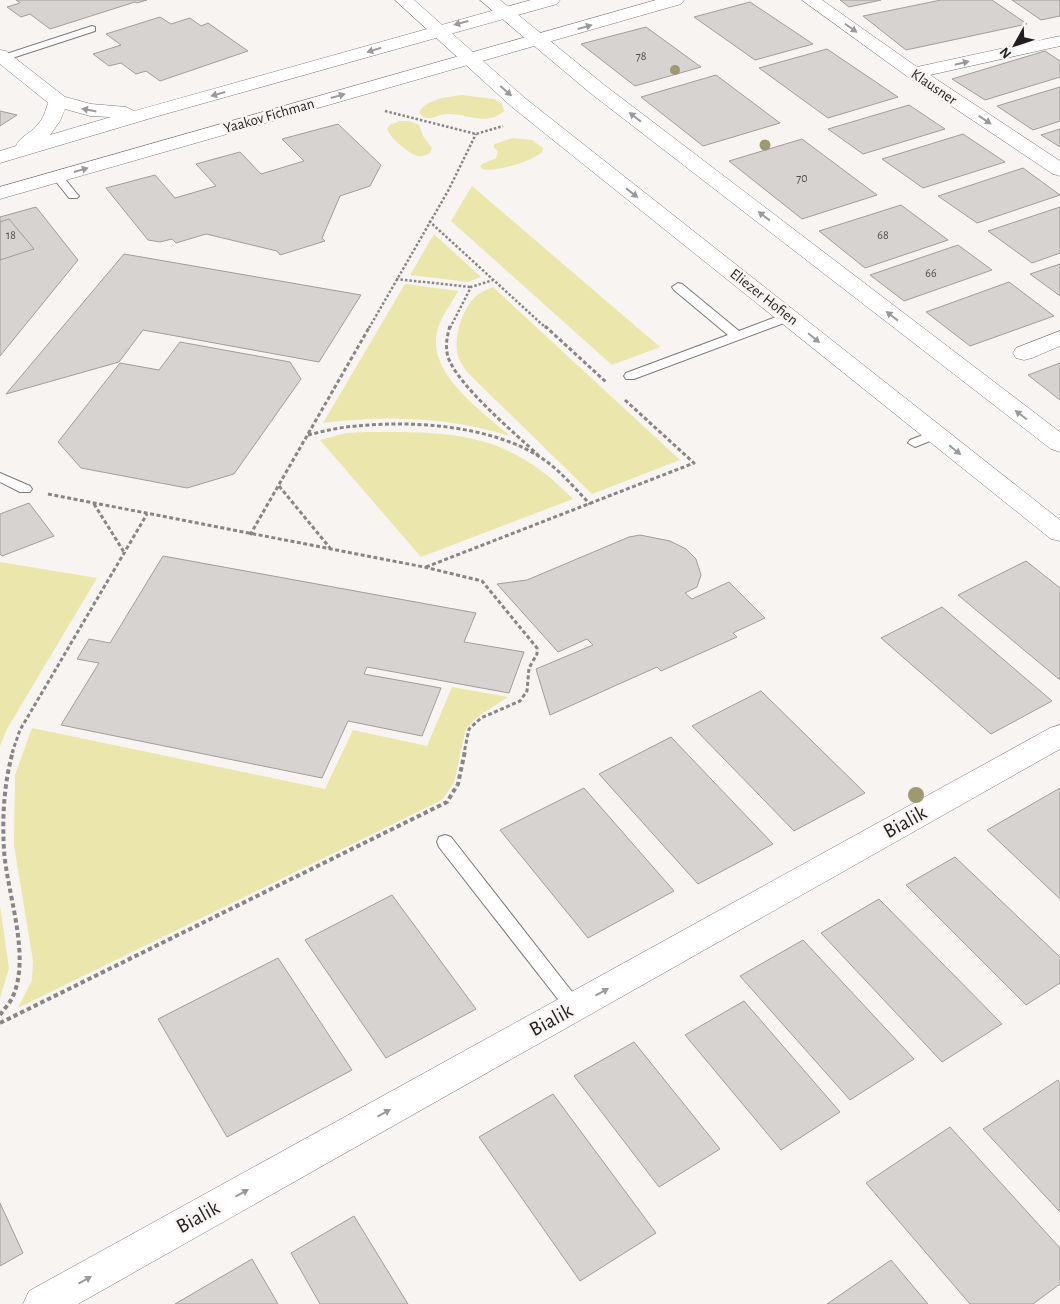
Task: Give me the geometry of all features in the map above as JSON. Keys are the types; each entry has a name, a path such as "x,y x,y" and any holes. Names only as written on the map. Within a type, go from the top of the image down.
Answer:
{"street":[{"name":"Eliezer Hofien","path":"404,0 519,103 1060,533"},
{"name":"Yaakov Fichman","path":"6,155 438,30 496,6 551,0"},
{"name":"Yaakov Fichman","path":"0,193 675,0"},
{"name":"Klausner","path":"811,0 914,73 1060,170"},
{"path":"496,6 596,88 1060,444"},
{"path":"914,73 1060,41"},
{"path":"1,57 58,101 90,110 110,113 155,112"},
{"path":"6,155 37,138 49,126 55,115 58,101"},
{"path":"1024,353 1060,338"},
{"name":"Bialik","path":"42,1304 1060,736"}],"lane":[{"path":"1,57 92,29"},
{"path":"58,177 74,196"},
{"path":"678,287 737,336"},
{"path":"630,376 788,317"},
{"path":"915,443 935,434"},
{"path":"1,477 26,490"},
{"path":"445,842 574,1007"}],"path":[{"path":"250,535 429,220 448,191 476,134 378,109"},
{"path":"429,220 492,280 608,384"},
{"path":"396,279 472,288 492,280"},
{"path":"472,288 445,339 445,350 448,360 462,381 590,504"},
{"path":"424,568 694,463 622,398"},
{"path":"308,435 336,428 364,425 426,427 495,438 518,446 543,460"},
{"path":"279,486 330,549"},
{"path":"0,1023 447,802 458,784 469,729 481,718 520,701 527,691 529,668 537,654 537,648 482,581 330,549 26,490"},
{"path":"93,503 124,552"},
{"path":"0,1015 14,995 21,965 4,850 5,795 10,753 20,730 147,514"}],"shaded area":[{"path":"462,95 494,99 502,104 504,111 497,116 483,119 454,114 443,114 432,118 425,118 419,112 432,101"},
{"path":"400,121 409,121 419,125 423,136 432,148 430,153 418,156 395,141 387,129 390,125"},
{"path":"513,138 532,140 543,148 542,152 531,159 513,165 488,170 482,169 480,166 482,164 496,158 498,151 494,148 494,144"},
{"path":"472,186 660,347 612,365 451,221"},
{"path":"434,234 481,277 468,282 410,275"},
{"path":"405,284 458,291 438,327 436,348 440,363 449,377 472,404 510,436 463,425 417,419 347,420 323,423"},
{"path":"493,287 680,460 592,494 467,372 459,359 457,336 461,319 475,297"},
{"path":"346,433 444,434 482,441 518,456 533,465 573,499 421,557 320,440"},
{"path":"0,562 97,578 7,729 0,746"},
{"path":"452,687 508,697 479,716 466,728 454,783 442,800 18,1008 32,980 33,961 14,845 15,775 32,728 325,789 353,730 427,746"},
{"path":"0,906 9,968 0,998"}],"building":[{"path":"16,0 147,0 135,2 50,29 30,14 21,17 7,7 20,3"},
{"path":"840,0 881,0 849,7"},
{"path":"941,0 992,0 1027,24 906,50 863,16"},
{"path":"1012,0 1060,0 1060,16 1041,20"},
{"path":"750,2 813,44 755,60 694,17"},
{"path":"160,17 171,24 190,18 201,26 208,23 248,51 160,81 146,71 136,74 121,63 109,66 93,54 121,45 106,34"},
{"path":"646,27 701,67 635,86 581,44"},
{"path":"827,49 898,97 828,118 759,68"},
{"path":"1045,51 1060,61 1060,77 985,100 952,79"},
{"path":"716,75 780,123 703,146 641,97"},
{"path":"1060,87 1060,121 1033,130 997,106"},
{"path":"909,105 945,129 863,154 828,129"},
{"path":"0,111 17,115 0,126"},
{"path":"338,124 381,165 370,186 340,196 322,238 325,241 280,255 277,251 206,234 176,243 172,239 160,242 148,240 106,188 155,175 175,198 216,186 196,164 240,152 261,174 304,161 282,139"},
{"path":"1060,129 1060,147 1041,135"},
{"path":"963,134 1005,162 923,188 882,159"},
{"path":"802,139 877,195 802,219 729,161"},
{"path":"1023,168 1060,195 977,223 938,196"},
{"path":"901,205 948,240 865,268 819,231"},
{"path":"36,207 78,260 0,356 0,217"},
{"path":"1060,207 1060,253 1032,263 988,231"},
{"path":"9,219 34,249 0,260 0,222"},
{"path":"958,245 992,270 904,301 870,275"},
{"path":"124,254 361,295 319,362 143,330 119,362 6,394"},
{"path":"1060,264 1060,296 1030,274"},
{"path":"1009,282 1054,316 970,346 926,312"},
{"path":"180,342 290,362 301,379 234,474 187,488 81,468 58,442 120,363 159,370"},
{"path":"1060,363 1060,400 1028,375"},
{"path":"29,503 54,536 2,556 0,554 0,514"},
{"path":"640,535 670,541 686,549 696,559 701,575 697,587 685,593 692,599 729,582 765,618 733,633 737,637 661,671 657,667 550,715 536,669 593,645 587,639 558,652 497,584 527,580 629,537"},
{"path":"163,556 476,613 464,642 524,652 509,693 367,667 364,674 441,688 422,736 348,721 322,778 61,725 99,663 77,659 89,639 110,643"},
{"path":"1026,561 1060,588 1060,680 958,595"},
{"path":"942,607 1052,701 991,734 881,638"},
{"path":"761,691 865,793 794,831 692,726"},
{"path":"671,737 773,844 698,884 599,774"},
{"path":"584,788 674,891 588,938 500,830"},
{"path":"1060,788 1060,899 987,830"},
{"path":"955,857 1060,957 1060,983 1026,1005 906,885"},
{"path":"392,895 476,1009 386,1058 305,940"},
{"path":"879,899 1002,1024 942,1062 821,933"},
{"path":"803,940 914,1059 850,1100 740,976"},
{"path":"278,958 352,1070 227,1137 158,1019"},
{"path":"744,1001 840,1112 781,1150 685,1035"},
{"path":"634,1042 720,1149 659,1187 574,1076"},
{"path":"1058,1080 1060,1083 1060,1212 983,1129"},
{"path":"553,1094 656,1233 580,1281 479,1137"},
{"path":"950,1127 1060,1248 1060,1284 1033,1304 970,1304 866,1183"},
{"path":"0,1203 23,1253 0,1266"},
{"path":"354,1216 408,1304 320,1304 291,1253"},
{"path":"252,1259 278,1304 175,1304"},
{"path":"891,1260 928,1304 827,1304"}]}
